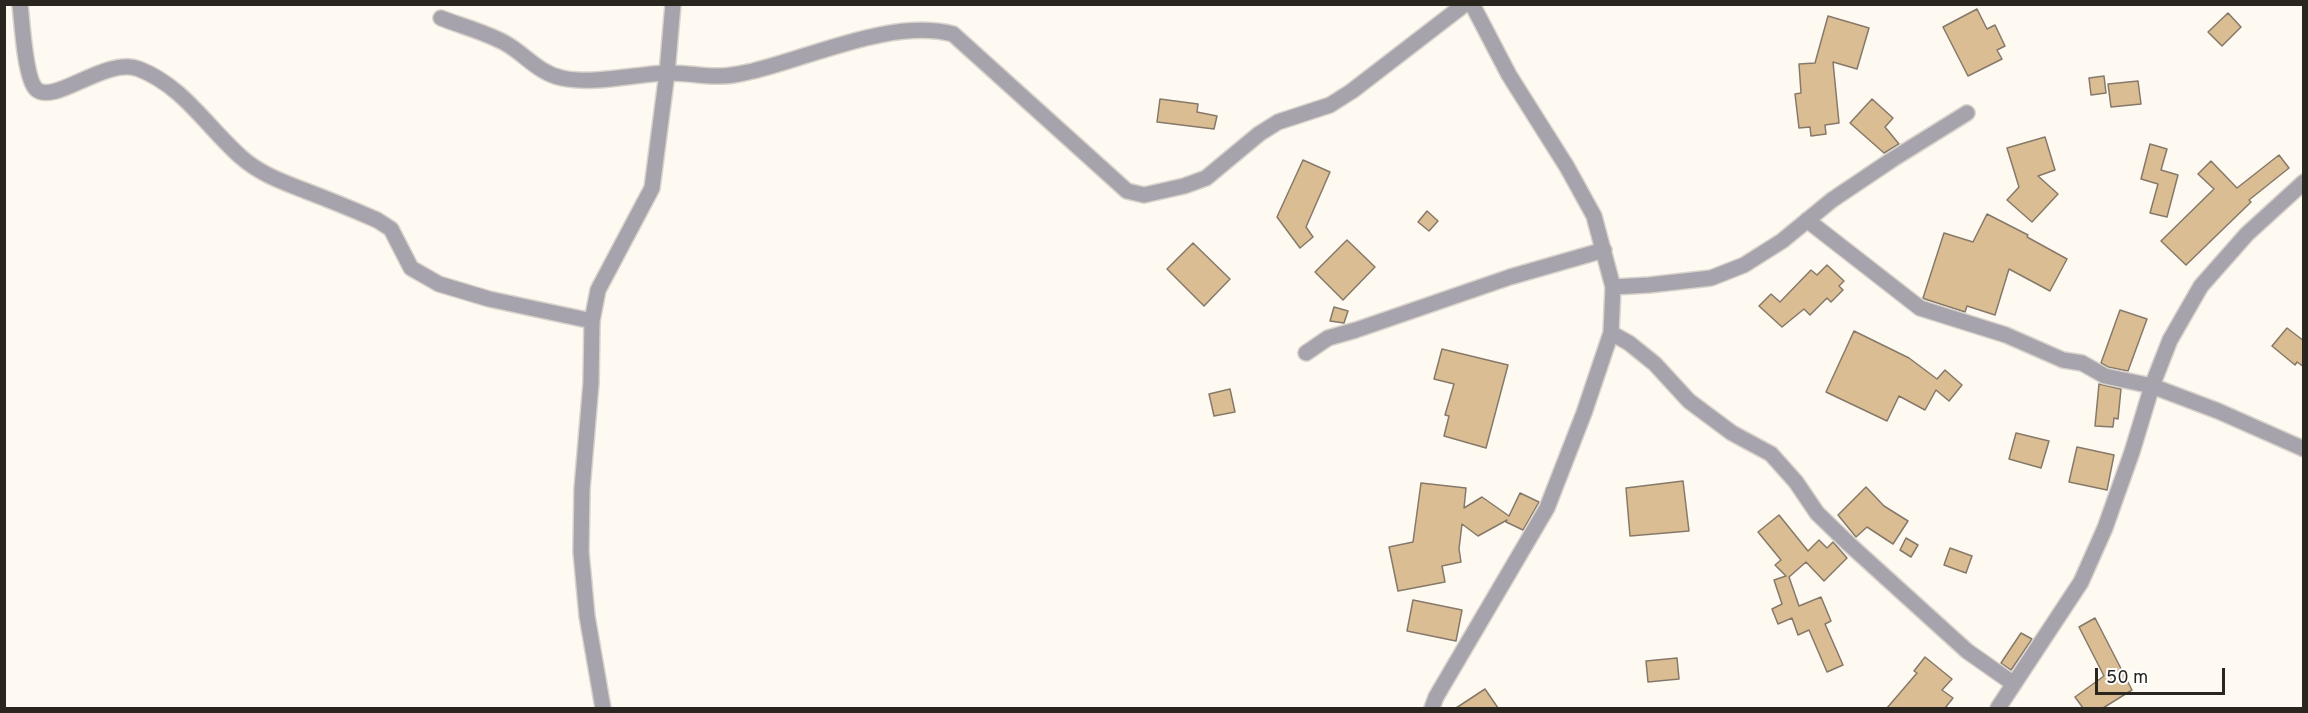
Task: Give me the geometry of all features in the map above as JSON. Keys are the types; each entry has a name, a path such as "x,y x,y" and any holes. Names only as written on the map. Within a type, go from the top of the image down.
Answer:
{"street":[{"path":"20,4 29,73 36,89 46,93 61,91 80,80 112,68 136,68 163,81 198,110 242,158 270,177 377,220 391,229 411,268 439,284 489,299 592,321"},
{"path":"603,708 587,616 581,552 582,489 591,383 592,321 598,290 652,188 667,73 673,4"},
{"path":"441,18 502,42 519,52 542,72 564,79 633,77 667,73 722,76 777,65 861,40 899,32 936,30 953,34 1126,190 1144,195 1184,186 1206,178 1259,134 1278,122 1330,105 1352,92 1465,4"},
{"path":"1432,708 1436,697 1547,508 1584,413 1611,333 1612,287 1594,216 1567,167 1509,75 1472,4"},
{"path":"1612,287 1711,278 1744,265 1893,159 1967,113"},
{"path":"1998,708 2081,582 2105,528 2152,386 2170,340 2201,286 2247,234 2304,182"},
{"path":"1808,220 1920,308 2006,335 2063,360 2082,363 2105,375 2152,386 2304,448"},
{"path":"1306,353 1328,338 1510,277 1604,250"},
{"path":"1611,333 1629,343 1655,364 1689,400 1732,433 1771,454 1796,482 1817,513 1849,544 1966,651 2014,684"}],"building":[{"path":"1977,9 1987,29 1995,25 2005,46 1997,50 2002,59 1968,76 1943,27"},
{"path":"2228,13 2241,27 2222,46 2208,32"},
{"path":"1828,16 1869,28 1857,69 1833,62 1839,123 1825,125 1826,134 1811,136 1810,127 1799,128 1795,94 1801,93 1799,64 1815,63"},
{"path":"2104,76 2106,93 2091,95 2089,78"},
{"path":"2138,81 2141,104 2111,107 2108,84"},
{"path":"1160,99 1198,104 1197,112 1217,116 1214,129 1157,122"},
{"path":"1872,99 1893,118 1885,127 1899,144 1884,153 1850,123"},
{"path":"2045,137 2055,170 2038,176 2058,194 2032,222 2007,200 2019,187 2007,148"},
{"path":"2150,144 2167,149 2161,170 2178,175 2167,217 2150,213 2158,184 2141,179"},
{"path":"2279,155 2289,168 2249,200 2251,202 2186,265 2161,241 2214,189 2198,174 2211,161 2237,188"},
{"path":"1303,160 1330,172 1306,227 1313,237 1300,248 1277,217"},
{"path":"1427,211 1438,221 1429,231 1418,222"},
{"path":"1987,214 2067,259 2050,291 2009,269 1995,315 1967,306 1965,312 1923,298 1944,233 1973,242"},
{"path":"1347,240 1375,267 1343,300 1315,272"},
{"path":"1193,243 1230,279 1204,306 1167,269"},
{"path":"1827,265 1844,281 1839,286 1843,290 1831,302 1827,298 1810,315 1804,309 1782,327 1759,306 1771,294 1780,302 1811,270 1817,275"},
{"path":"1334,307 1348,311 1344,323 1330,321"},
{"path":"2120,310 2147,319 2128,371 2108,367 2101,363"},
{"path":"2287,328 2304,341 2304,367 2297,362 2295,365 2272,346"},
{"path":"1854,331 1909,358 1937,379 1945,370 1962,385 1949,401 1936,390 1925,410 1899,396 1887,421 1826,392"},
{"path":"1442,349 1508,365 1486,448 1444,436 1449,416 1445,415 1454,384 1434,379"},
{"path":"2099,384 2121,389 2118,419 2114,418 2113,427 2095,426"},
{"path":"1230,389 1235,412 1214,416 1209,394"},
{"path":"2016,433 2049,441 2041,468 2009,459"},
{"path":"2077,447 2114,455 2107,490 2069,482"},
{"path":"1683,481 1689,531 1630,536 1626,488"},
{"path":"1421,483 1466,488 1464,508 1482,497 1509,516 1520,493 1539,502 1523,530 1506,522 1507,520 1478,536 1462,524 1459,549 1461,562 1442,566 1445,582 1398,591 1389,547 1413,542"},
{"path":"1866,487 1884,506 1908,521 1893,544 1867,527 1856,537 1838,515"},
{"path":"1779,515 1808,551 1819,540 1827,548 1833,542 1847,558 1824,581 1806,562 1789,577 1799,606 1821,597 1831,621 1825,624 1843,665 1827,672 1809,630 1798,635 1792,618 1778,624 1772,609 1782,604 1774,580 1786,576 1775,565 1781,560 1758,532"},
{"path":"1906,538 1918,545 1911,557 1900,550"},
{"path":"1950,548 1972,556 1966,573 1944,565"},
{"path":"1413,600 1462,610 1456,641 1407,631"},
{"path":"2095,618 2132,690 2103,708 2083,708 2075,697 2104,676 2079,627"},
{"path":"2021,633 2032,639 2011,670 2001,663"},
{"path":"1925,657 1952,679 1942,690 1953,698 1945,708 1887,708 1917,673 1914,671"},
{"path":"1677,658 1679,679 1648,682 1646,661"},
{"path":"1485,689 1498,708 1456,708"}]}
